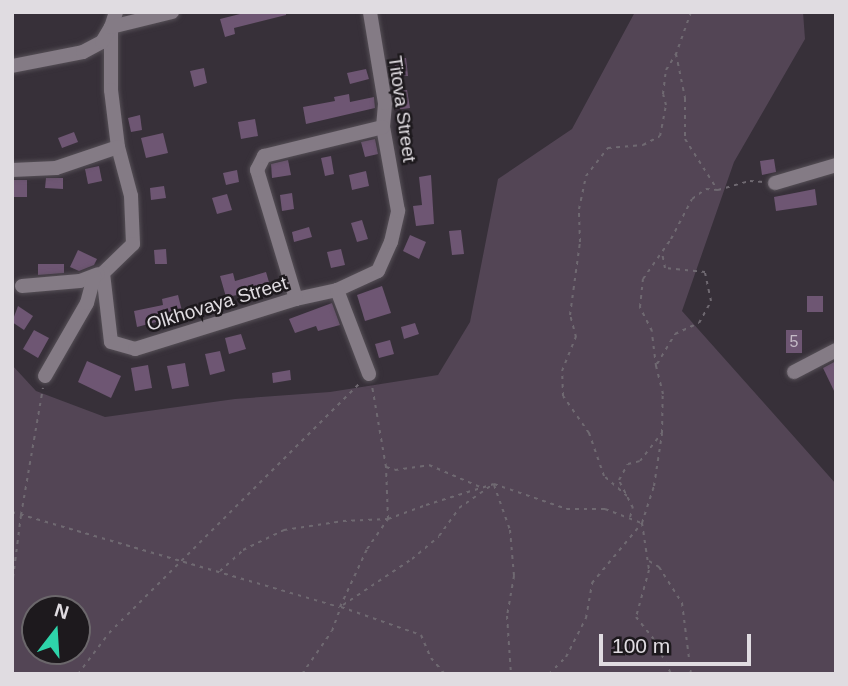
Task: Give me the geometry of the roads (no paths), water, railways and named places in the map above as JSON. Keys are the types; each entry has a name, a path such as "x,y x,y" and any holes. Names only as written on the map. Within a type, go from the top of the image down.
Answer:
{"street":[{"path":"12,66 83,52 102,42 116,12"},
{"path":"111,27 172,12"},
{"name":"Titova Street","path":"370,12 385,103 383,127 398,211"},
{"path":"22,286 80,281 98,274 133,244 131,196 118,148 111,90 111,27"},
{"path":"296,299 257,170 260,163 264,156 383,127"},
{"path":"12,170 56,168 118,148"},
{"path":"775,183 836,165"},
{"name":"Olkhovaya Street","path":"98,274 111,342 135,349 296,299 337,290 379,271 391,242 398,211"},
{"path":"45,376 87,303 98,274"},
{"path":"337,290 369,374"},
{"path":"794,372 836,350"}]}
